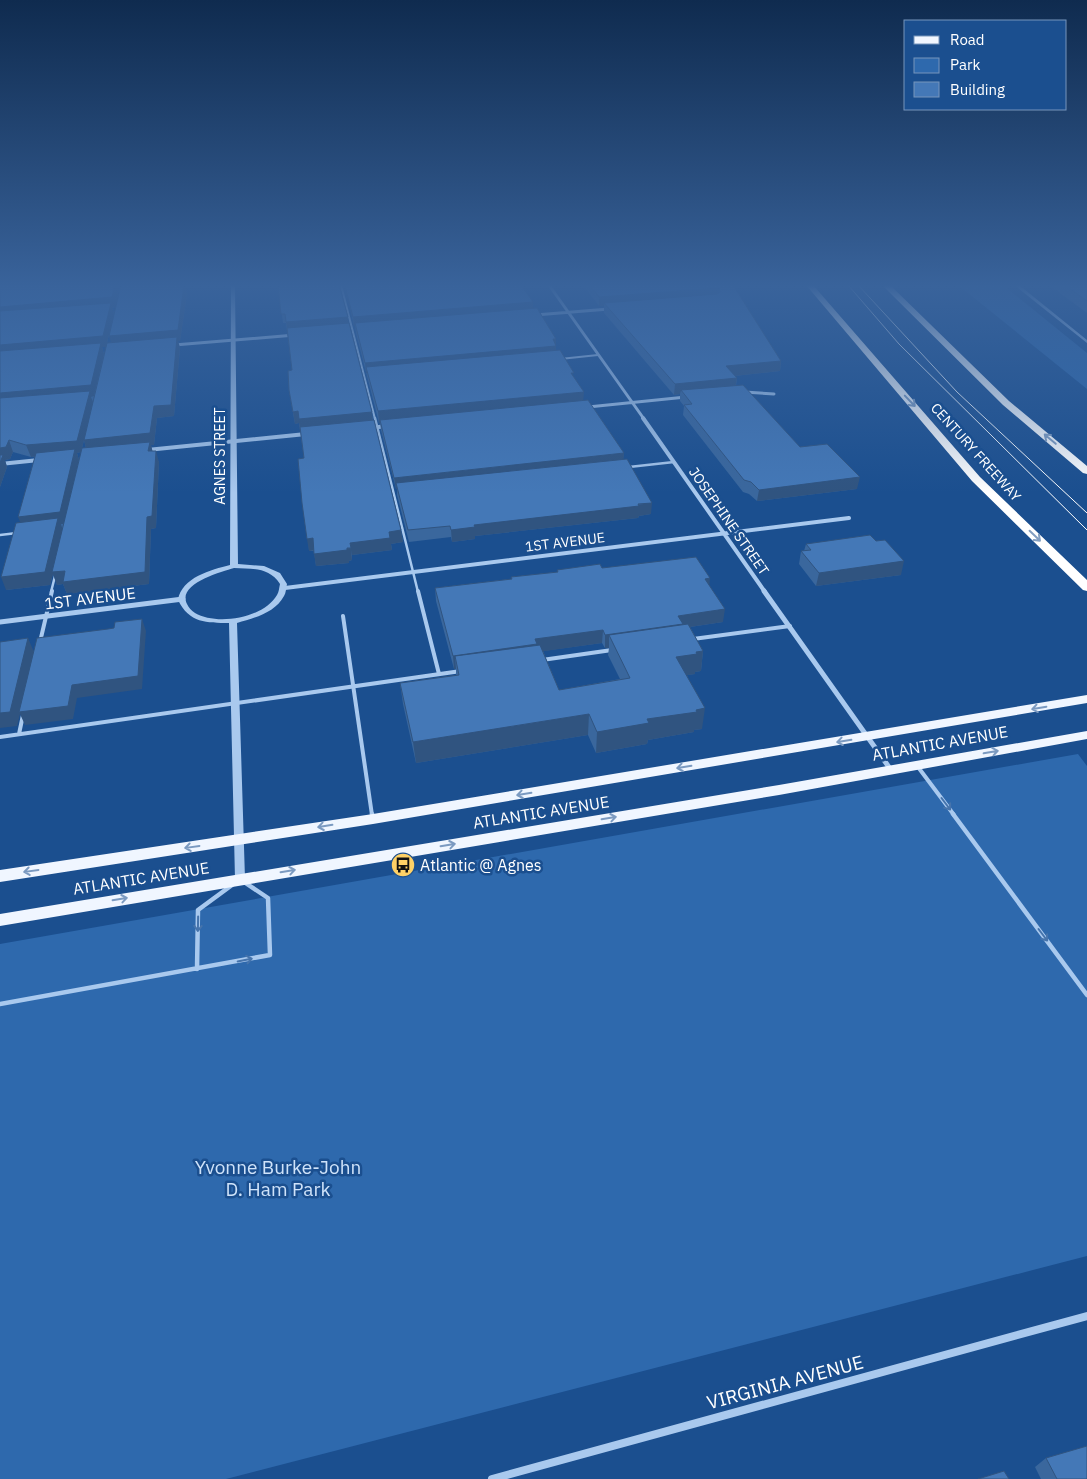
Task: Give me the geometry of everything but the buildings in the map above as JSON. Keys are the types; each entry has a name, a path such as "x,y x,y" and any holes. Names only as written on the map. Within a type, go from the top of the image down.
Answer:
{"highway":[{"name":"CENTURY FREEWAY","path":"868,354 976,479 1087,587"},
{"path":"955,354 1006,403 1087,471"}],"main road":[{"name":"ATLANTIC AVENUE","path":"0,876 374,819 1087,699"},
{"name":"ATLANTIC AVENUE","path":"0,920 1087,736"}],"street":[{"name":"AGNES STREET","path":"233,354 234,566"},
{"name":"JOSEPHINE STREET","path":"598,355 891,770"},
{"path":"736,392 774,394"},
{"path":"579,408 692,397"},
{"path":"367,428 396,426"},
{"path":"140,451 308,434"},
{"path":"0,464 46,460"},
{"name":"1ST AVENUE","path":"285,588 849,518"},
{"path":"234,566 262,568 274,572 282,579 285,588 282,597 274,606 262,613 233,621 219,622 195,616 184,606 182,599 184,592 197,579 220,569 234,566"},
{"name":"1ST AVENUE","path":"0,622 182,599"},
{"path":"233,621 240,879"},
{"name":"VIRGINIA AVENUE","path":"492,1479 1087,1316"}],"lane":[{"path":"358,354 439,674"},
{"path":"559,359 598,355"},
{"path":"626,468 674,462"},
{"path":"393,492 403,491"},
{"path":"0,535 19,533"},
{"path":"40,643 56,572"},
{"path":"344,616 374,819"},
{"path":"692,639 790,626"},
{"path":"536,660 614,650"},
{"path":"0,737 468,670"},
{"path":"19,734 25,707"},
{"path":"917,765 1087,995"},
{"path":"0,1004 197,969 270,955 268,898 240,879 198,910 197,969"}],"green space":[{"path":"1044,354 1087,354 1087,389"},
{"name":"Yvonne Burke-John D. Ham Park","path":"1078,754 1087,766 1087,1256 226,1479 0,1479 0,944"}],"tram line":[{"path":"909,354 1087,530"},
{"path":"922,354 957,392 1087,513"}],"place":[{"name":"Atlantic @ Agnes","path":"403,865"}]}
